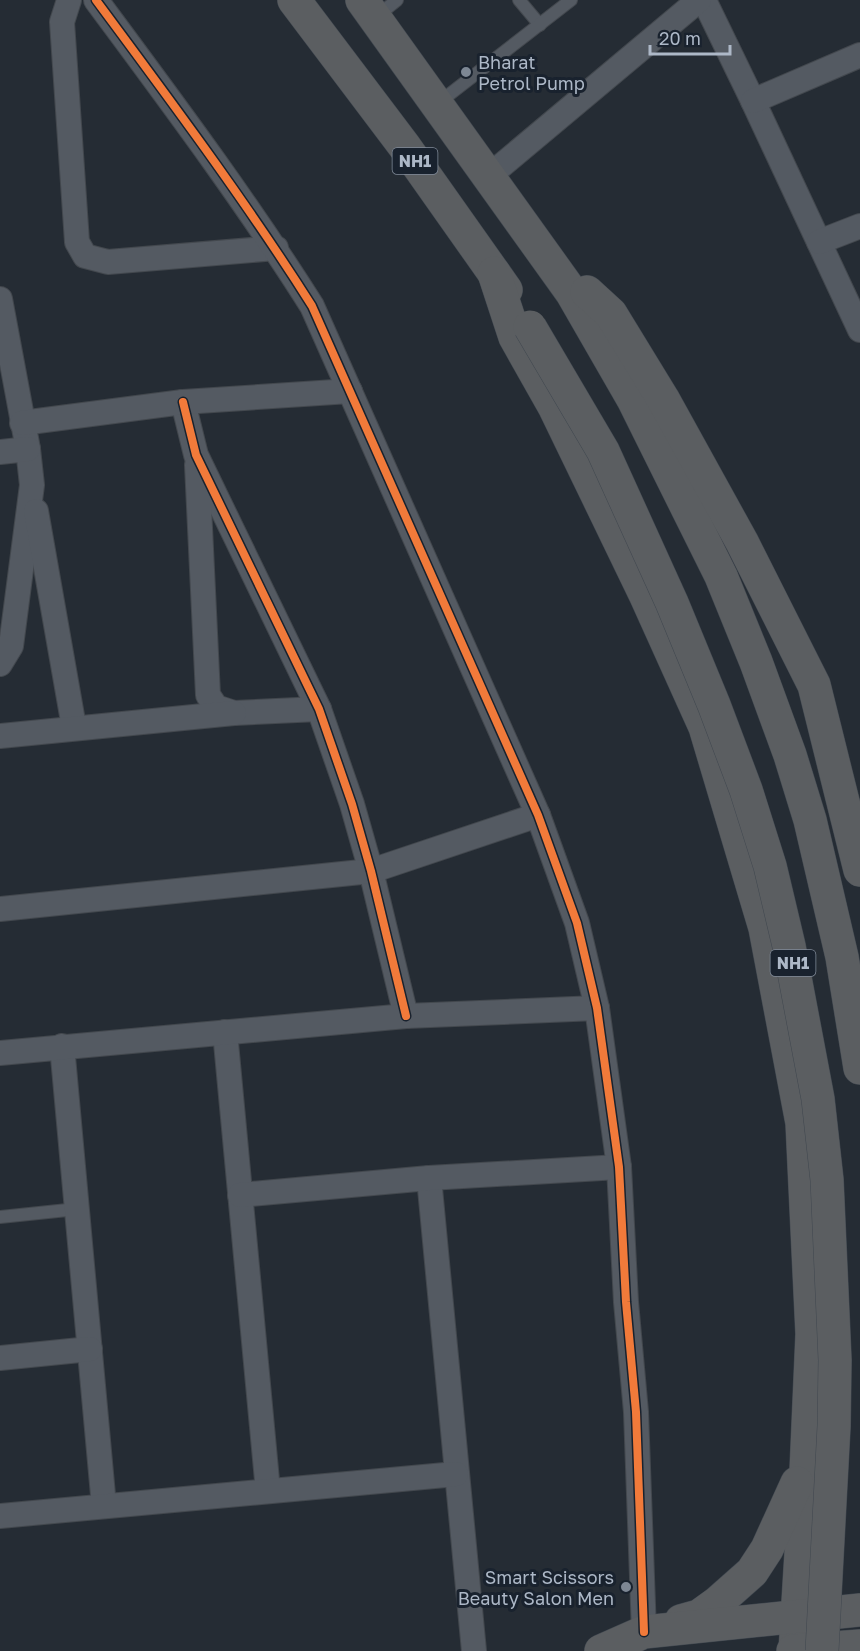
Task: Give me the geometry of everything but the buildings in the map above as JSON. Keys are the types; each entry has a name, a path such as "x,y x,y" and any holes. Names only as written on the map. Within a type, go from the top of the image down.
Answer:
{"highway":[{"name":"NH1","path":"294,0 405,147 494,273 530,327 603,452 672,603 746,790 770,866 789,946 816,1089 827,1180 835,1360 834,1426 822,1651"},
{"name":"NH1","path":"378,6 437,104 572,293 633,399 721,576 764,682 790,754 810,820 842,957 860,1068"},
{"path":"536,242 610,314 663,399 742,542 814,685 860,870"},
{"path":"494,273 515,337 555,408 645,594 705,727 765,928 802,1123 812,1334 807,1461 794,1651 860,1646"},
{"path":"601,1651 644,1632 699,1616 752,1572 771,1541 807,1461"},
{"path":"644,1632 860,1610"}],"street":[{"path":"69,0 62,22 77,242 85,256 108,262 276,248"},
{"path":"96,0 276,248 312,306 538,815 577,923 597,1008 619,1167 626,1302 636,1412 644,1632"},
{"path":"489,176 699,0"},
{"path":"704,0 860,330"},
{"path":"753,101 860,55"},
{"path":"819,242 860,226"},
{"path":"0,299 28,449 32,485 74,727"},
{"path":"22,423 183,402 351,391"},
{"path":"183,402 196,455 208,695 216,707 234,713"},
{"path":"0,452 28,449"},
{"path":"196,455 319,709 352,804 406,1016"},
{"path":"0,664 11,646 32,485"},
{"path":"0,736 234,713 319,709"},
{"path":"0,909 371,872 538,815"},
{"path":"0,1053 406,1016 597,1008"},
{"path":"225,1032 268,1491"},
{"path":"62,1046 104,1506"},
{"path":"240,1195 429,1178 619,1167"},
{"path":"429,1178 474,1651"},
{"path":"0,1358 90,1349"},
{"path":"0,1516 456,1474"}],"lane":[{"path":"519,0 540,25"},
{"path":"437,104 571,0"},
{"path":"0,1217 77,1209"}],"cycle path":[{"path":"96,0 234,189 312,306 538,815 577,923 597,1008 619,1167 626,1302 636,1412 644,1632"},
{"path":"183,402 196,455 319,709 352,804 371,871 406,1016"}],"place":[{"name":"Bharat Petrol Pump","path":"466,72"},
{"name":"Smart Scissors Beauty Salon Men","path":"626,1587"}]}
